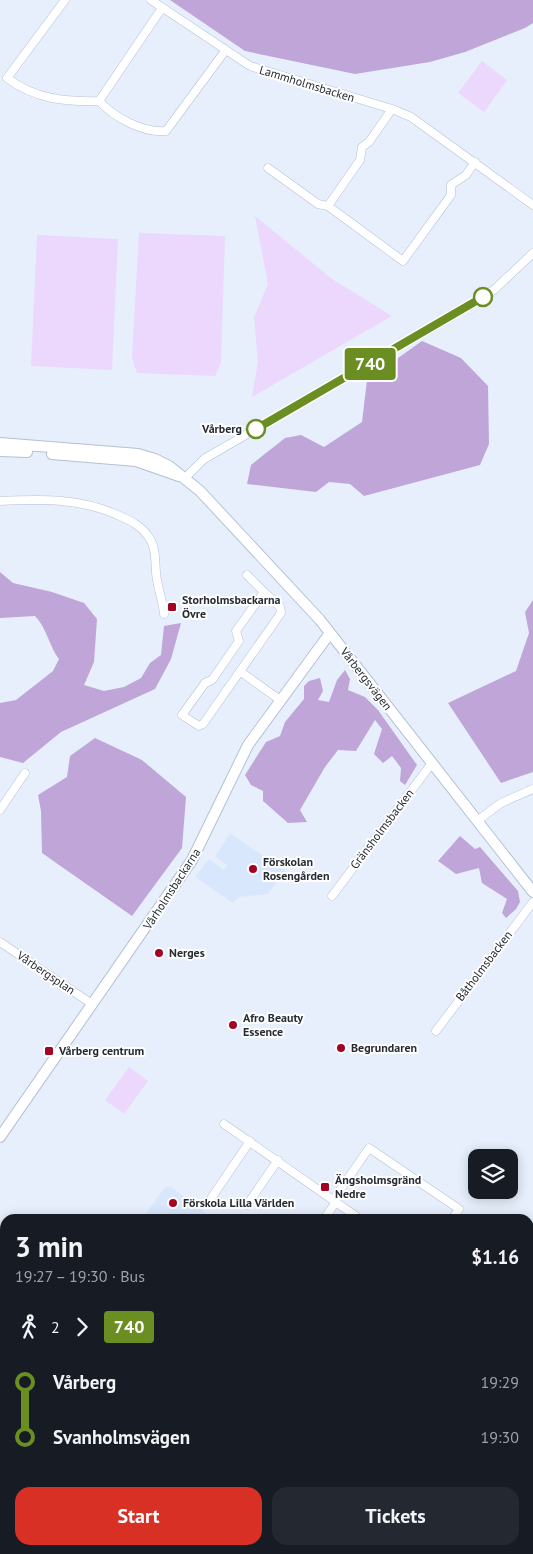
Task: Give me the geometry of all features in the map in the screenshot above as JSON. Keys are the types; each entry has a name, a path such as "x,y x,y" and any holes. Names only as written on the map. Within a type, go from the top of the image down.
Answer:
{"street":[{"path":"65,0 8,78 20,87 47,98 69,102 99,102 121,119 159,132 166,131 225,52"},
{"name":"Lammholmsbacken","path":"152,0 225,52 250,66 392,109 411,117 533,205"},
{"path":"99,102 162,8"},
{"path":"328,206 360,160 362,147 369,142 392,109"},
{"path":"268,168 318,204 328,206 404,261 451,195 451,186 466,175 475,162"},
{"path":"185,478 204,459 476,302 495,289 533,253"},
{"name":"Vårbergsvägen","path":"0,444 138,454 155,458 185,478 200,491 330,633 533,892"},
{"name":"Vårbergsvägen","path":"0,451 121,459 144,463 165,473 185,478"},
{"path":"0,501 61,500 80,502 102,508 134,522 149,536 154,550 157,581 162,597 164,614"},
{"path":"247,575 280,607 282,614 203,724 199,726 182,715 205,683 212,680 238,642 236,631 264,592"},
{"name":"Vårholmsbackarna","path":"0,1137 192,860 240,760 280,700 330,633"},
{"path":"241,672 280,700"},
{"name":"Gränsholmsbacken","path":"332,896 432,763"},
{"path":"0,810 25,773"},
{"path":"477,822 501,803 533,789"},
{"name":"Båtholmsbacken","path":"436,1031 533,902"},
{"name":"Vårbergsplan","path":"0,942 92,1004"},
{"path":"224,1124 353,1214"},
{"path":"212,1197 250,1141"},
{"path":"328,1214 336,1202 336,1196 369,1148 459,1209 456,1214"},
{"path":"246,1205 278,1160"}],"shaded area":[{"path":"170,0 533,0 533,23 465,52 430,62 355,74 245,51"},
{"path":"482,61 507,80 484,112 458,93"},
{"path":"255,216 332,279 392,316 252,397 258,362 254,317 268,284"},
{"path":"139,233 225,236 221,363 215,376 137,373 132,357"},
{"path":"37,235 118,239 112,370 31,366"},
{"path":"422,341 461,358 488,386 489,444 480,465 364,496 350,484 329,482 316,492 247,484 251,465 285,438 301,435 324,447 362,422 367,380"},
{"path":"0,572 13,583 52,592 84,603 97,619 94,662 84,685 104,691 124,687 141,678 150,663 161,655 164,626 181,623 171,659 155,689 61,732 23,763 0,757 0,703 16,700 53,671 59,659 35,616 0,618"},
{"path":"533,600 533,772 501,783 448,703 516,671 529,633 525,612"},
{"path":"345,670 350,679 348,690 365,697 378,710 417,765 405,785 400,781 401,768 392,756 383,763 374,754 382,729 375,720 356,751 338,750 325,767 300,810 307,822 288,823 263,801 263,791 251,785 245,775 266,742 280,736 285,722 304,699 304,686 309,681 320,678 323,691 318,700 329,702 337,680"},
{"path":"95,738 142,760 186,797 182,848 132,916 42,853 41,811 38,795 67,777 70,756"},
{"name":"Förskolan Rosengården","path":"230,833 285,871 268,894 239,897 233,903 195,877 209,859 224,870 227,865 215,857"},
{"path":"460,836 475,849 480,847 518,891 520,902 516,909 506,918 502,913 507,899 482,883 479,868 456,874 438,861"},
{"path":"129,1067 148,1081 124,1114 105,1100"},
{"name":"Förskola Lilla Världen","path":"165,1187 171,1187 207,1214 146,1214"}],"bus line":[{"name":"740","path":"256,429 483,297"}],"place":[{"name":"Vårberg","path":"256,429"},
{"name":"Storholmsbackarna Övre","path":"172,607"},
{"name":"Förskolan Rosengården","path":"253,869"},
{"name":"Nerges","path":"159,953"},
{"name":"Afro Beauty Essence","path":"233,1025"},
{"name":"Begrundaren","path":"341,1048"},
{"name":"Vårberg centrum","path":"49,1051"},
{"name":"Ängsholmsgränd Nedre","path":"325,1187"},
{"name":"Förskola Lilla Världen","path":"173,1203"}]}
